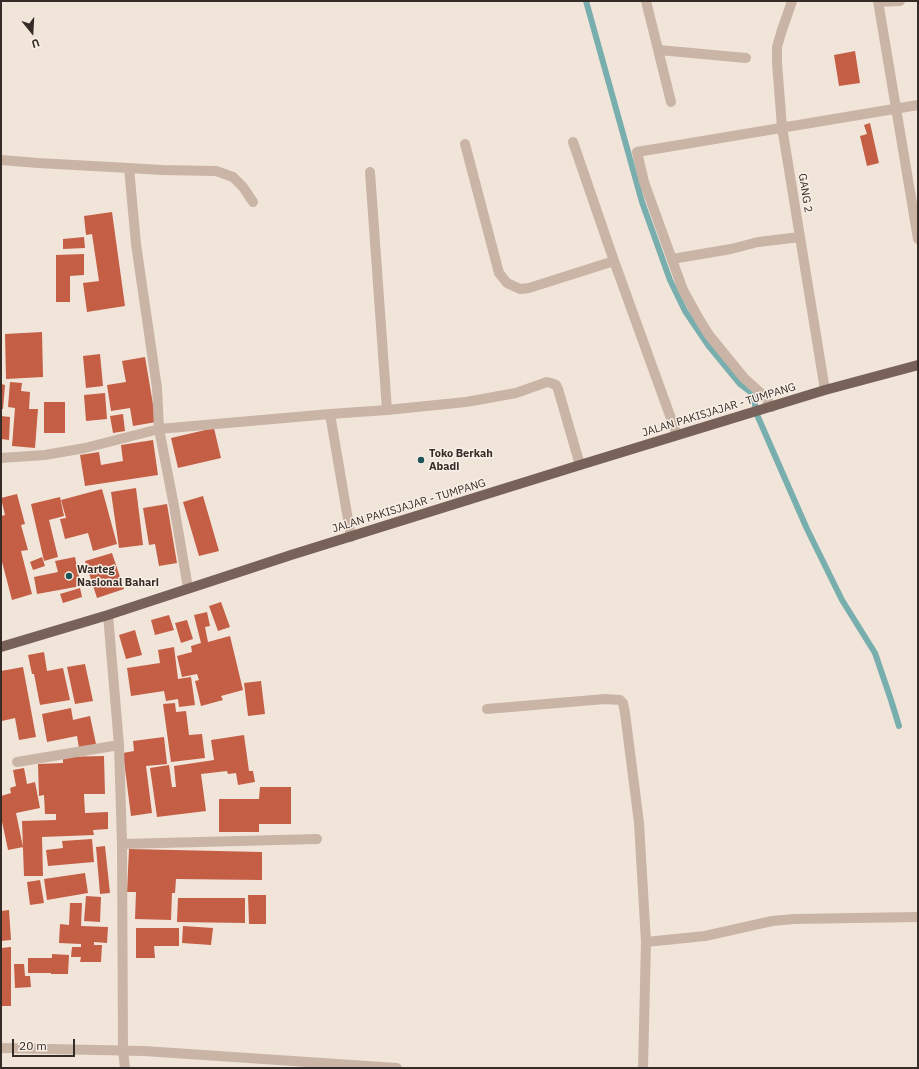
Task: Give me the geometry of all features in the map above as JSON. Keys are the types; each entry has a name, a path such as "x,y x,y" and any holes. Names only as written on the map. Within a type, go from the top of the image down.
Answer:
{"main road":[{"name":"JALAN PAKISJAJAR - TUMPANG","path":"1,647 108,615 291,555 744,414 918,365"}],"street":[{"path":"646,1 671,102"},
{"name":"GANG 2","path":"792,1 777,47 782,127 826,390"},
{"path":"900,1 878,2 918,239"},
{"path":"659,50 746,58"},
{"path":"770,407 764,396 744,378 709,335 699,319 684,290 672,259 644,182 637,152 918,105"},
{"path":"573,142 677,435"},
{"path":"464,144 500,273 507,283 520,289 529,288 614,261"},
{"path":"1,160 162,170 216,171 233,177 243,187 253,202"},
{"path":"128,168 136,244 157,388 159,429 188,588"},
{"path":"370,172 387,410"},
{"path":"672,259 731,249 758,242 800,237"},
{"path":"1,458 45,455 85,448 159,429 466,402 516,393 551,382 556,385 558,389 580,465"},
{"path":"330,414 351,537"},
{"path":"108,615 119,745 122,844 124,1068"},
{"path":"487,709 605,699 620,700 623,703 640,823 646,942 643,1068"},
{"path":"17,762 119,745"},
{"path":"122,844 317,839"},
{"path":"646,942 705,936 772,921 794,919 918,917"},
{"path":"1,1048 144,1050 397,1068"}],"building":[{"path":"855,51 860,83 839,86 834,55"},
{"path":"870,123 879,163 867,166 860,136 867,134 864,125"},
{"path":"112,212 125,306 87,312 83,283 99,281 92,234 86,235 84,216"},
{"path":"84,237 85,248 63,249 63,239"},
{"path":"84,254 84,275 70,276 70,302 56,302 56,255"},
{"path":"42,332 43,377 6,379 5,334"},
{"path":"100,354 103,386 86,388 83,356"},
{"path":"145,357 156,422 133,426 130,408 111,411 107,385 126,382 122,361"},
{"path":"10,382 22,383 21,391 30,392 29,409 38,409 35,448 12,446 15,408 8,407"},
{"path":"1,384 5,385 3,409 1,409"},
{"path":"105,393 107,419 86,421 84,395"},
{"path":"44,402 65,402 65,433 44,433"},
{"path":"123,414 125,431 113,433 110,416"},
{"path":"1,416 10,417 9,440 1,439"},
{"path":"214,428 221,458 178,468 171,438"},
{"path":"153,440 158,475 85,486 80,455 99,452 101,465 123,461 121,445"},
{"path":"136,488 143,545 119,548 111,492"},
{"path":"102,489 117,544 93,551 88,533 65,539 60,519 66,518 61,500"},
{"path":"17,494 25,524 21,525 28,550 21,551 32,594 12,600 1,558 1,516 5,515 1,498"},
{"path":"203,496 219,551 199,556 183,502"},
{"path":"60,497 64,516 49,520 58,557 44,561 31,504"},
{"path":"167,504 177,563 159,566 155,544 149,545 143,508"},
{"path":"112,553 124,589 97,598 85,561"},
{"path":"42,557 45,566 33,570 30,562"},
{"path":"75,557 81,586 37,594 34,577 58,572 55,561"},
{"path":"80,588 82,597 63,603 60,594"},
{"path":"221,602 230,627 218,631 209,606"},
{"path":"207,612 210,626 205,627 208,642 230,636 243,690 221,696 223,700 201,706 195,681 199,680 197,674 182,677 177,656 192,652 191,646 201,643 194,615"},
{"path":"169,615 174,630 155,635 151,620"},
{"path":"187,620 193,639 181,643 175,623"},
{"path":"135,630 142,655 126,659 119,635"},
{"path":"174,647 178,679 191,677 195,705 179,707 178,699 166,701 164,691 131,696 127,668 160,663 158,650"},
{"path":"44,652 47,671 63,668 70,700 40,705 34,674 32,674 28,655"},
{"path":"85,664 93,701 75,704 67,667"},
{"path":"23,667 36,737 19,740 15,718 2,721 1,671"},
{"path":"261,681 265,714 248,716 244,683"},
{"path":"175,703 176,712 186,711 189,735 202,734 205,758 171,762 163,704"},
{"path":"71,708 73,720 90,716 96,744 79,748 77,736 47,742 42,714"},
{"path":"244,735 249,771 253,771 255,782 238,785 236,773 228,774 227,771 201,774 206,811 157,817 150,768 169,765 172,787 176,787 174,766 214,760 211,740"},
{"path":"164,737 167,764 146,766 152,813 131,816 123,753 134,751 133,741"},
{"path":"104,756 105,794 84,794 85,813 108,812 108,829 93,830 94,835 42,837 43,876 24,876 22,821 56,820 56,814 45,814 44,795 39,796 38,764 63,763 63,757"},
{"path":"24,768 27,784 35,782 40,808 16,813 23,847 8,850 1,817 1,796 11,793 10,788 16,786 13,770"},
{"path":"260,787 291,787 291,824 259,824 259,832 219,832 219,799 259,799"},
{"path":"92,839 94,862 48,866 46,850 63,848 62,841"},
{"path":"105,846 110,893 100,894 96,847"},
{"path":"129,849 262,852 262,880 176,879 175,893 172,893 171,920 135,919 136,892 127,892"},
{"path":"85,873 88,893 47,900 44,879"},
{"path":"40,880 44,903 30,905 27,882"},
{"path":"248,895 266,895 266,924 249,924"},
{"path":"86,896 101,897 100,922 84,921"},
{"path":"178,898 245,898 245,923 177,922"},
{"path":"70,903 82,903 81,926 108,927 107,943 94,942 94,945 102,945 101,962 80,962 81,957 71,957 72,947 81,947 81,944 59,943 60,924 69,925"},
{"path":"9,910 11,940 1,941 1,911"},
{"path":"183,926 213,928 211,945 182,943"},
{"path":"136,928 179,928 179,946 154,946 155,958 136,958"},
{"path":"11,947 11,1006 1,1006 1,948"},
{"path":"52,954 69,955 68,974 28,973 28,958 52,958"},
{"path":"14,964 24,964 25,976 30,976 31,987 15,988"}],"waterway":[{"path":"586,1 642,202 670,280 685,311 708,345 740,384 752,393 758,417 807,529 842,600 875,653 899,726"}],"place":[{"name":"Toko Berkah Abadi","path":"421,460"},
{"name":"Warteg Nasional Bahari","path":"69,576"}]}
